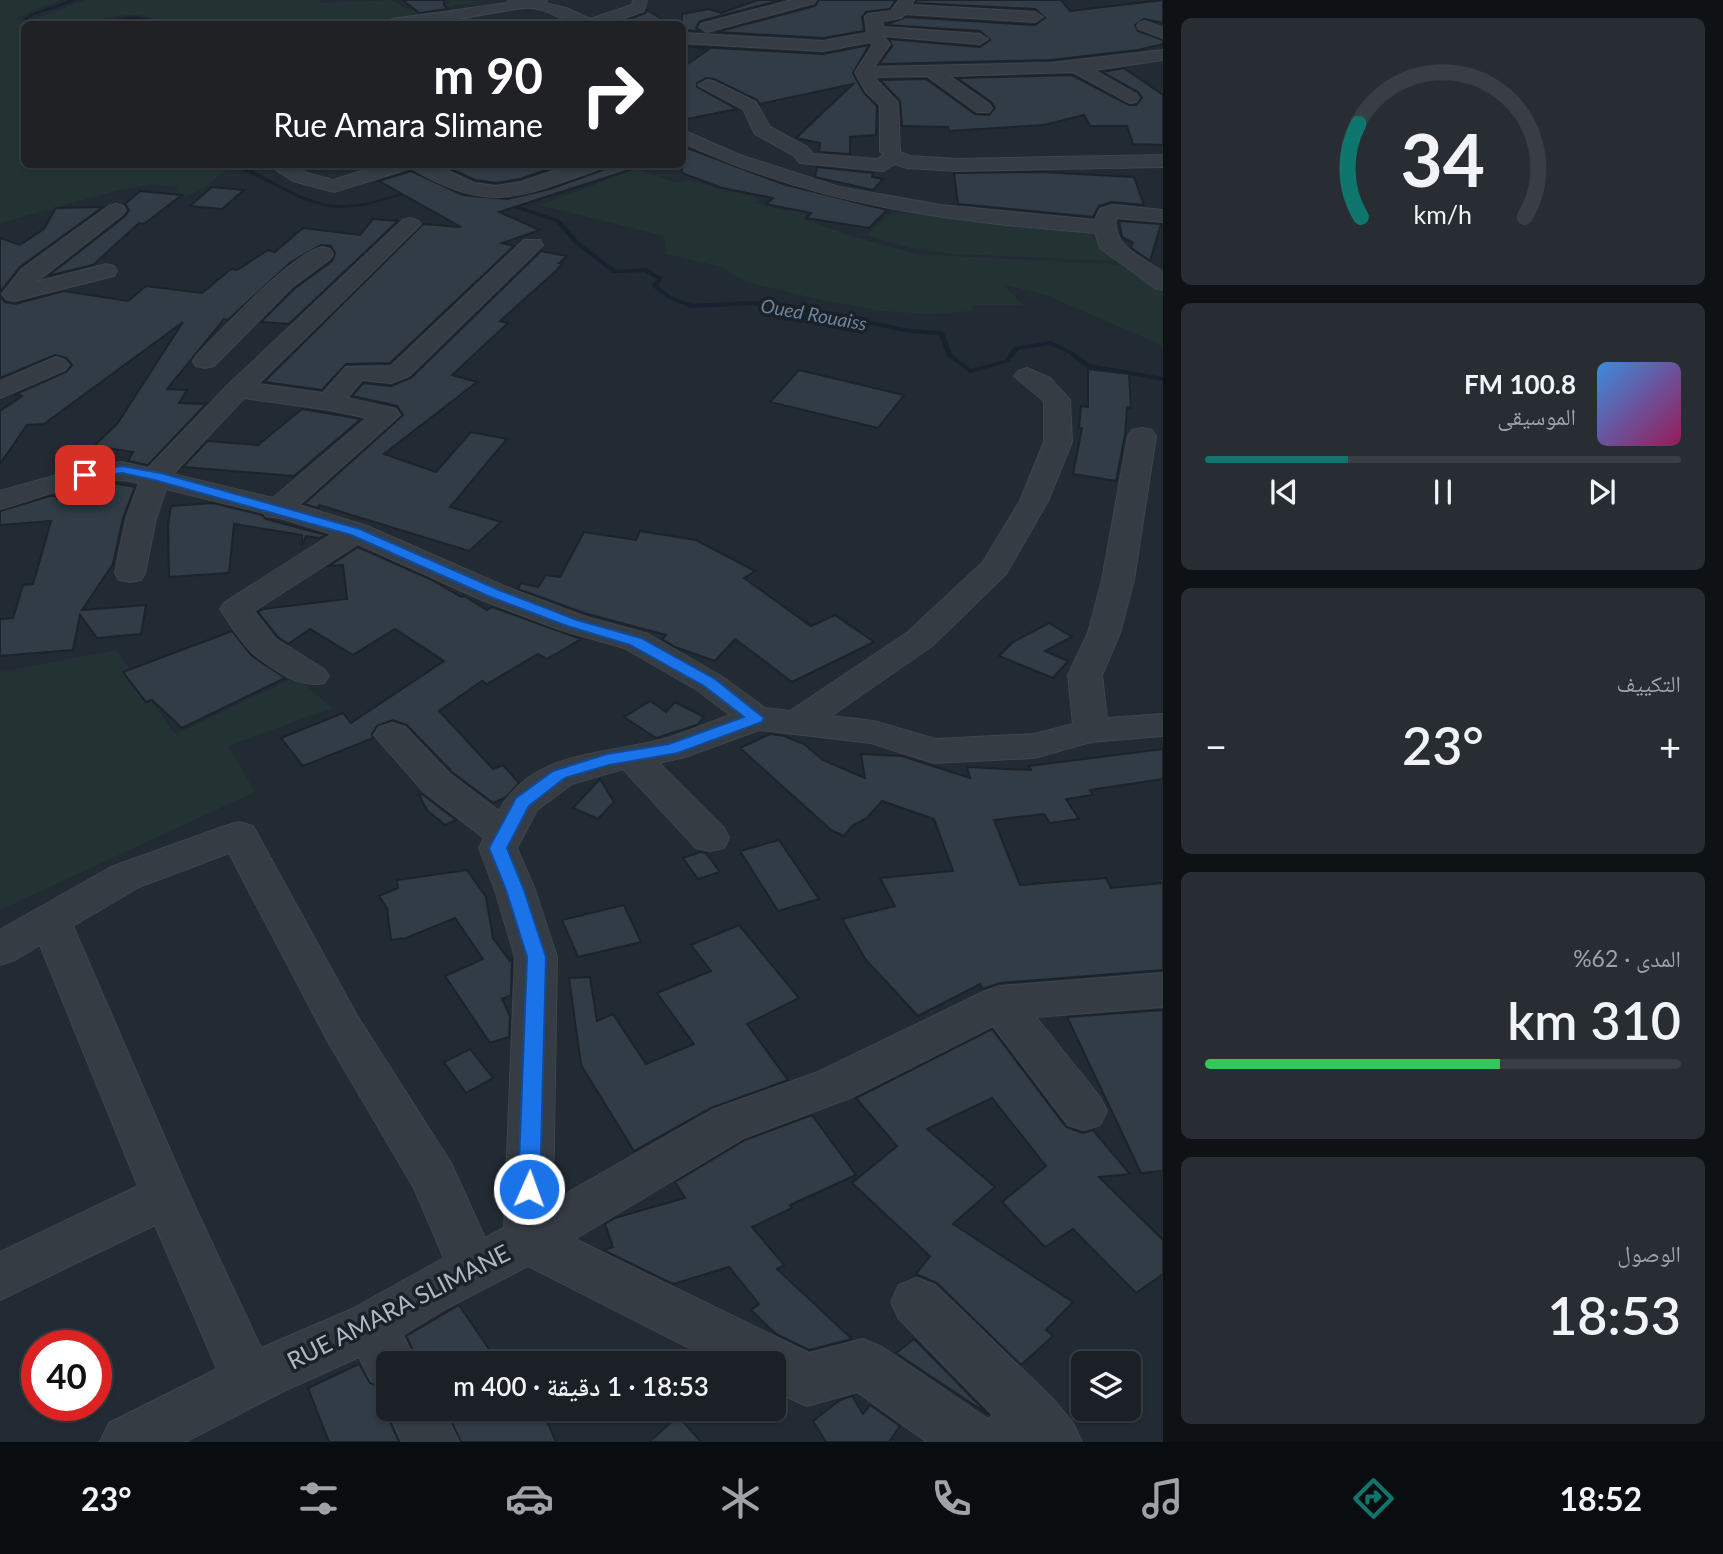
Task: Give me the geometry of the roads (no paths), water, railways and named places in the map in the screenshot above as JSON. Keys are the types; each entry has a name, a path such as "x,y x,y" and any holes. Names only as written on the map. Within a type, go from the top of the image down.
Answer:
{"street":[{"path":"512,0 534,1 583,21"},
{"path":"598,21 639,8 640,0"},
{"path":"686,30 722,24 809,0"},
{"path":"411,21 534,1"},
{"path":"1035,17 901,3 896,15 873,18 874,34 882,44 866,60 863,72 867,85 889,103 890,150 893,156 907,162 957,165 1163,162"},
{"path":"1145,26 1163,33"},
{"path":"686,38 822,46 874,34 980,39"},
{"path":"756,41 702,87 750,106 762,130 800,151 807,159 883,165 893,156"},
{"path":"863,72 1076,66 1163,55"},
{"path":"1076,66 1130,98"},
{"path":"930,71 984,107"},
{"path":"686,137 737,162 789,180 900,207 1104,227"},
{"path":"292,168 310,180 334,186 392,168"},
{"path":"425,168 479,191 498,192 580,168"},
{"path":"7,297 30,274 116,210"},
{"path":"1163,216 1113,211 1107,213 1104,227 1108,243 1163,283"},
{"path":"130,573 141,519 156,476 238,389 276,355 375,254 410,224"},
{"path":"330,402 355,372 391,375 400,371 532,244"},
{"path":"205,360 284,282 322,254"},
{"path":"7,297 106,271"},
{"path":"243,320 299,329"},
{"path":"0,390 56,365"},
{"path":"776,720 920,639 995,566 1034,501 1058,442 1057,400 1041,383 1027,376"},
{"path":"238,389 330,402 387,415 276,510"},
{"path":"1091,732 1085,675 1104,633 1118,580 1142,436"},
{"path":"0,500 85,475 122,470 156,476 356,532 494,593 572,623 636,642 776,720 874,732 934,751 1034,746 1091,732 1163,725"},
{"path":"312,676 264,646 236,609 356,532"},
{"name":"RUE AMARA SLIMANE","path":"128,1442 249,1381 380,1344 473,1268 527,1241 536,957 515,890 498,848 522,802 559,775 607,760 672,749 776,720"},
{"path":"392,735 438,783 505,835"},
{"path":"631,756 710,838"},
{"path":"0,949 125,877 239,835 341,1026 434,1178 473,1268"},
{"path":"50,920 166,1196 249,1381"},
{"path":"527,1241 729,1124 834,1085 1000,1003 1163,990"},
{"path":"1000,1003 1084,1111"},
{"path":"0,1277 166,1196"},
{"path":"527,1241 807,1380 863,1365 974,1442"},
{"path":"917,1302 1030,1434"},
{"path":"420,1421 431,1442"}],"waterway":[{"name":"Oued Rouaiss","path":"29,21 26,18 73,0"},
{"name":"Oued Rouaiss","path":"106,21 133,17 151,21"},
{"name":"Oued Rouaiss","path":"242,168 305,199 328,206 352,206 412,192"},
{"name":"Oued Rouaiss","path":"440,189 457,189 491,200"},
{"name":"Oued Rouaiss","path":"508,204 558,221 577,243 615,272 646,270 660,278 655,286 669,297 691,306 753,303 800,308 909,331 941,333 949,355 970,371 1007,361 1016,348 1051,343 1070,352 1088,366 1163,379"}]}
